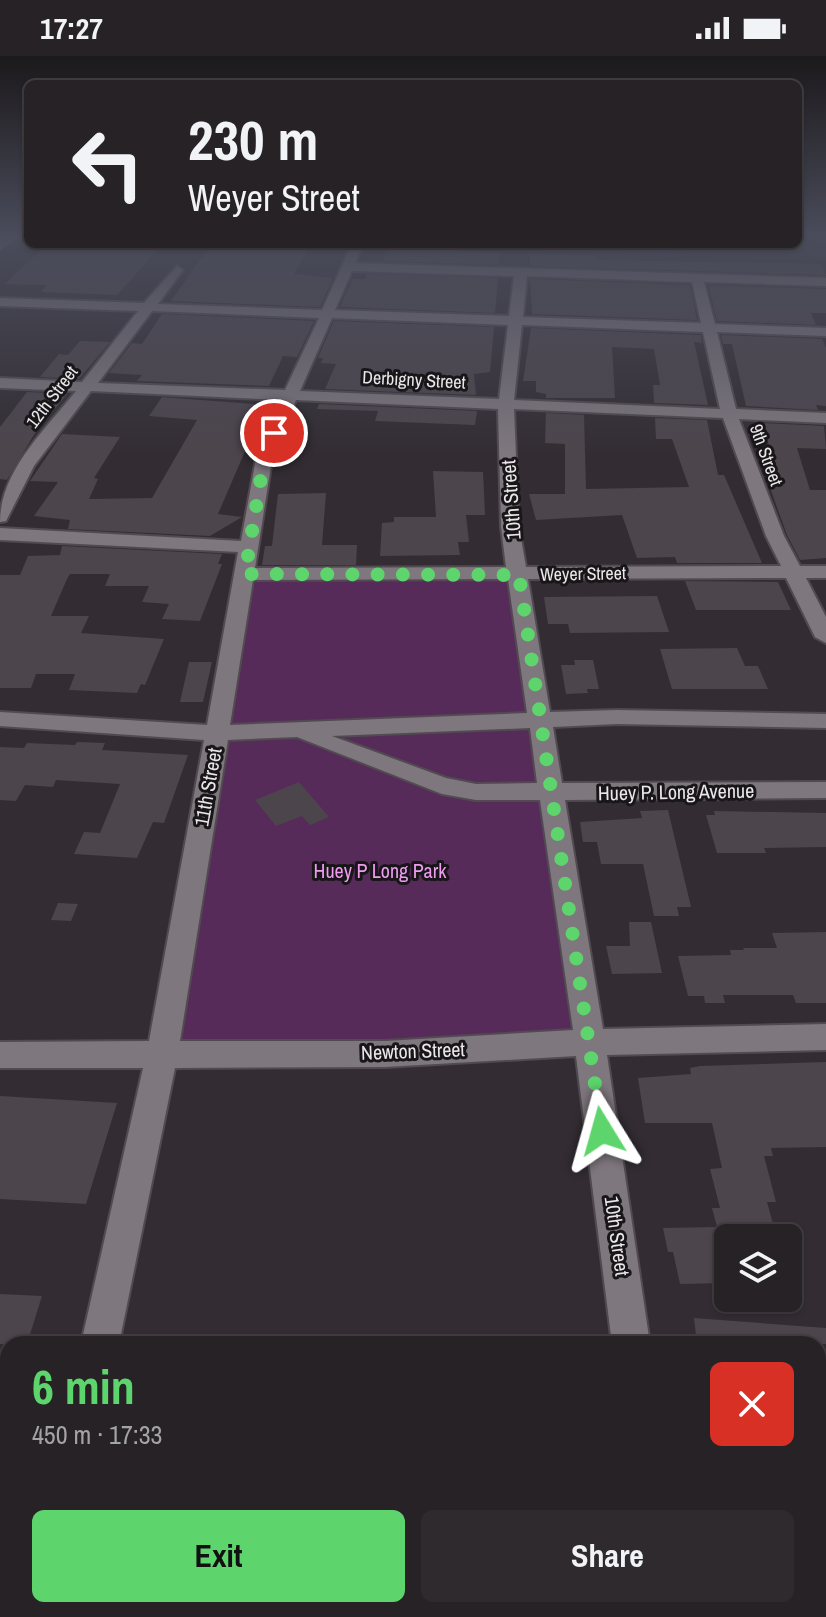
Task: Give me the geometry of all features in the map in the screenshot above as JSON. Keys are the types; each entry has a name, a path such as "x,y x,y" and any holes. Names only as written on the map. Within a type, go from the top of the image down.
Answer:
{"street":[{"name":"12th Street","path":"0,517 26,465 146,309"},
{"path":"173,309 826,332"},
{"name":"11th Street","path":"102,1336 162,1055 265,453 331,309"},
{"name":"10th Street","path":"516,309 506,404 510,527 590,1042 630,1336"},
{"name":"9th Street","path":"703,309 729,414 775,536 826,637"},
{"name":"Derbigny Street","path":"0,383 826,418"},
{"path":"0,534 249,547"},
{"name":"Weyer Street","path":"245,574 826,572"},
{"name":"Huey P. Long Avenue","path":"0,719 218,733 541,719 826,721"},
{"name":"Huey P. Long Avenue","path":"296,731 442,786 476,792 552,795 826,790"},
{"name":"Newton Street","path":"0,1055 385,1054 590,1042 826,1037"}],"green space":[{"name":"Huey P Long Park","path":"245,574 519,575 590,1042 162,1055"}],"building":[{"path":"388,309 495,309 495,313"},
{"path":"532,309 695,309 697,320 532,314"},
{"path":"714,309 826,309 826,313 811,313 816,325 717,321"},
{"path":"162,314 314,321 297,357 283,356 269,386 137,381 142,375 109,373 132,343 142,344"},
{"path":"334,321 494,327 490,372 474,374 476,395 325,389 336,364 321,363 323,358 318,358"},
{"path":"531,328 701,335 702,343 694,342 708,405 654,403 653,385 660,385 654,349 612,347 615,398 546,398 546,394 536,392 536,381 523,381"},
{"path":"721,335 822,339 826,348 826,406 816,405 818,410 746,406 732,344 723,344"},
{"path":"80,341 110,342 79,379 40,377 59,354 68,355"},
{"path":"27,392 67,394 35,433 7,480 0,479 0,427"},
{"path":"162,397 265,405 218,514 242,517 210,536 68,529 70,520 34,516 58,482 30,481 62,434 120,437 94,478 98,479 89,499 152,498 197,420 149,416"},
{"path":"319,404 477,411 475,425 375,421 378,411 317,409"},
{"path":"546,413 584,415 586,489 689,487 672,439 656,439 655,418 707,420 718,475 724,475 762,563 677,563 675,557 637,558 622,515 536,520 529,494 565,494 565,444 545,443"},
{"path":"762,423 824,426 826,449 797,448 810,490 826,490 826,558 800,560 787,535 757,452 771,452"},
{"path":"433,471 483,472 485,515 466,515 469,542 458,542 460,555 380,556 382,523 394,522 394,517 436,517"},
{"path":"326,493 322,545 357,545 356,565 262,565 265,546 272,546 278,494"},
{"path":"62,546 222,554 218,564 222,564 200,621 162,619 169,604 142,602 149,586 105,586 110,574 70,574 51,616 89,616 81,633 164,639 145,685 141,684 137,693 69,690 75,674 36,674 31,688 0,688 0,575 20,575 28,556 60,555"},
{"path":"685,581 778,582 791,610 696,610"},
{"path":"657,596 669,632 570,633 568,624 548,624 544,597"},
{"path":"737,648 745,666 758,666 768,689 672,689 660,649"},
{"path":"574,660 593,660 599,689 566,694 561,665 575,665"},
{"path":"189,662 212,662 203,702 180,702"},
{"path":"77,742 105,743 102,750 188,755 164,823 153,822 137,858 74,854 84,832 100,833 120,784 56,780 53,787 25,785 16,801 0,800 0,747 24,748 27,743 75,745"},
{"path":"299,782 329,817 310,825 302,816 276,826 255,800"},
{"path":"668,810 691,907 677,907 679,916 654,916 643,864 601,864 597,842 583,842 580,822 642,818 640,811"},
{"path":"714,811 826,813 826,847 764,848 766,853 717,853 706,815 715,815"},
{"path":"58,903 78,904 71,921 51,920"},
{"path":"629,922 651,922 662,973 612,974 606,946 630,946"},
{"path":"826,932 826,1003 796,1003 793,995 723,995 725,1003 705,1003 704,996 688,996 678,956 731,955 730,950 743,948 777,948 772,933"},
{"path":"826,1062 826,1147 771,1148 773,1156 764,1156 776,1202 767,1202 773,1224 716,1224 712,1208 720,1208 710,1169 722,1168 712,1123 645,1123 638,1078 691,1074 690,1068"},
{"path":"0,1096 117,1103 86,1204 0,1199"},
{"path":"714,1227 714,1283 680,1284 673,1252 668,1252 663,1228"},
{"path":"0,1294 42,1296 30,1336 0,1336"},
{"path":"694,1318 826,1328 826,1336 696,1336"}],"route":[{"path":"274,433 265,453 245,574 519,575 602,1131"}]}
